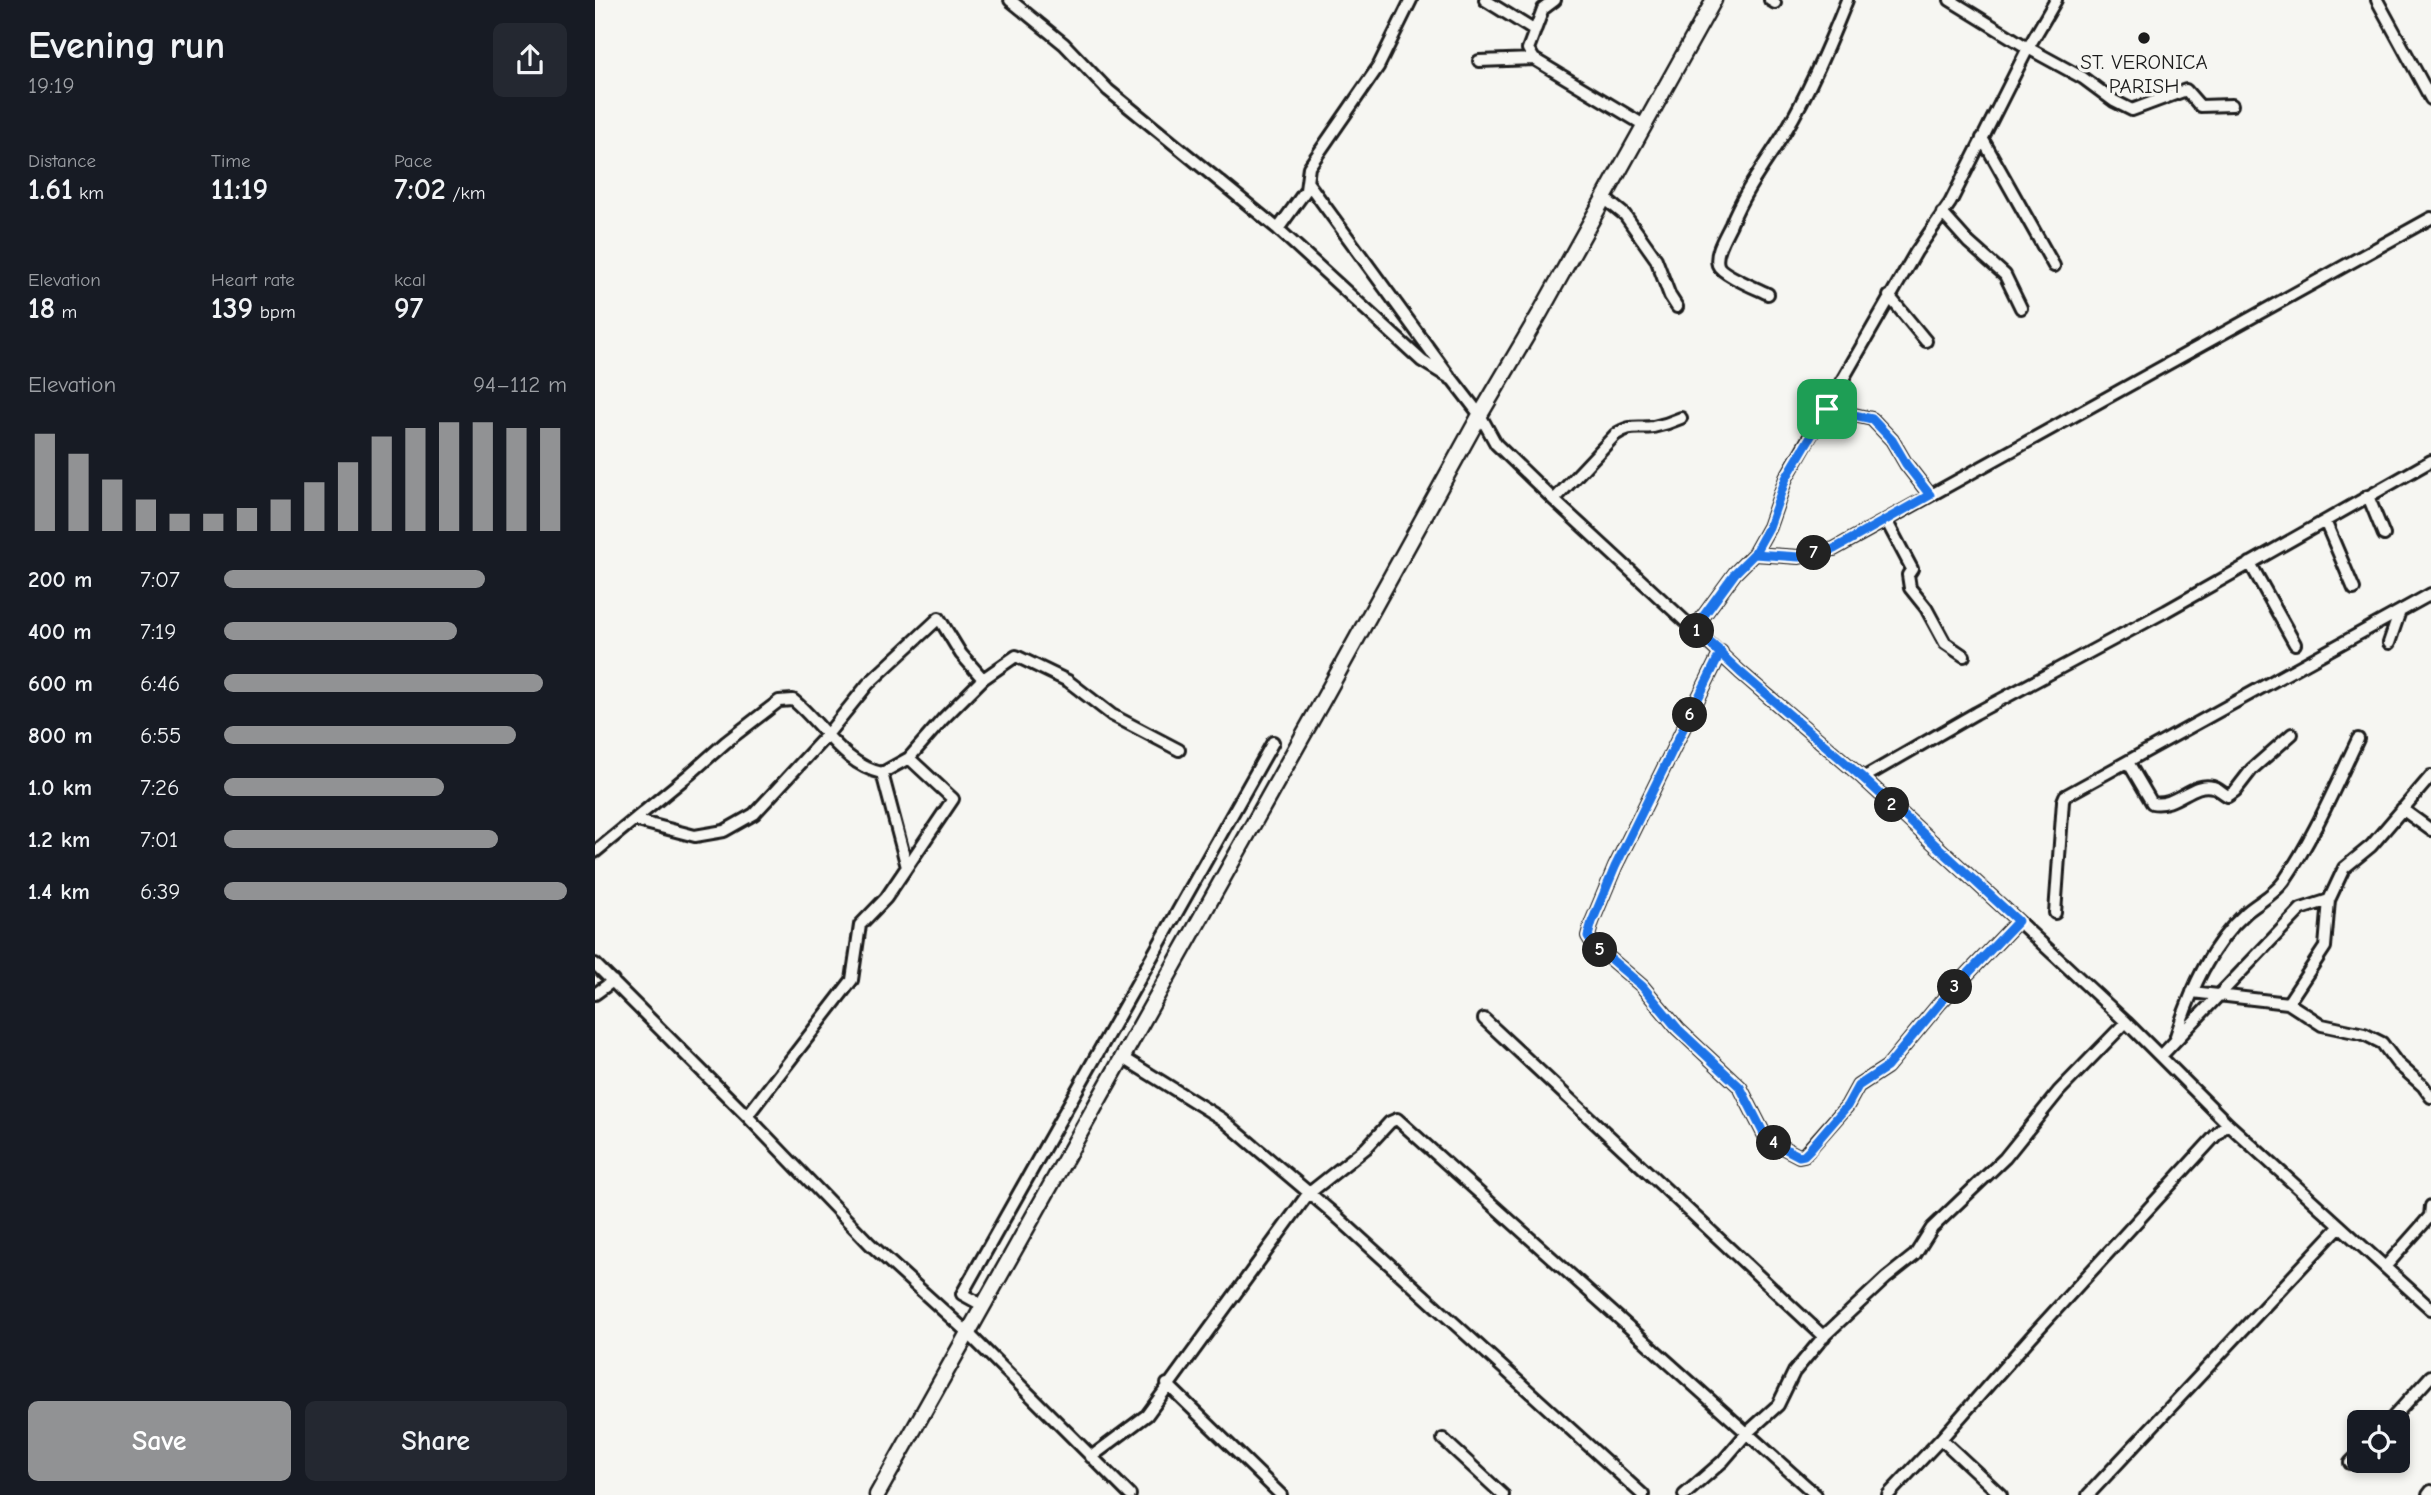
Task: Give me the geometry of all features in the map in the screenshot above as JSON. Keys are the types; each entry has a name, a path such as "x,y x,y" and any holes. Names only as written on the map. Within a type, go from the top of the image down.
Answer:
{"street":[{"path":"1010,0 1064,44 1108,90 1277,229 1422,361 1453,380"},
{"path":"1277,229 1308,184 1309,167 1378,67 1409,3 1396,0"},
{"path":"1485,0 1535,31"},
{"path":"1555,0 1543,9 1528,49 1534,59 1644,125"},
{"path":"877,1495 1714,0"},
{"path":"1768,294 1723,272 1717,264 1718,256 1736,212 1759,169 1786,130 1817,74 1847,0"},
{"path":"1950,0 2132,110 2186,90 2200,106 2232,105"},
{"path":"1694,629 1735,573 1754,554 1769,527 1786,478 1889,296 1949,203 2028,48 2056,0"},
{"path":"2377,0 2431,99"},
{"path":"1479,61 1534,59"},
{"path":"1982,138 2054,266"},
{"path":"1308,184 1480,415 1496,444 1740,672 1863,778 2018,921 2161,1056 2227,1123 2431,1309"},
{"path":"1604,198 1625,215 1657,258 1670,296 1677,307"},
{"path":"1942,213 1968,242 2005,275 2021,308"},
{"path":"1754,554 1799,557 1834,549 2431,219"},
{"path":"1889,296 1926,341"},
{"path":"1827,409 1872,419 1892,440 1906,464 1930,495"},
{"path":"1554,500 1622,430 1630,427 1653,427 1681,418"},
{"path":"1863,778 2431,461"},
{"path":"2368,496 2385,535"},
{"path":"1887,520 1912,569 1908,575 1910,588 1926,608 1945,643 1964,656"},
{"path":"2325,521 2354,589"},
{"path":"2250,563 2295,644"},
{"path":"2055,913 2065,796 2431,594"},
{"path":"2389,643 2400,611"},
{"path":"634,820 695,836 724,831 754,814 826,736 869,684 939,618 961,654 983,679"},
{"path":"1721,652 1615,867 1588,936 1593,944 1649,993 1678,1029 1740,1087 1764,1134 1770,1140 1799,1156 1804,1155 1847,1106 1858,1086 1887,1067 1940,1003 2018,921"},
{"path":"595,852 779,701 793,700 826,736 867,770 882,773 909,758 983,679 1016,656 1068,681 1112,716 1179,750"},
{"path":"2128,762 2152,803 2169,803 2192,790 2206,786 2228,796 2252,769 2292,734"},
{"path":"2174,1042 2192,992 2207,962 2247,913 2282,884 2315,829 2358,738"},
{"path":"982,1305 962,1294 1273,742"},
{"path":"747,1116 852,980 859,925 886,898 953,799 909,758"},
{"path":"882,773 907,867"},
{"path":"2288,1003 2325,947 2329,900 2344,868 2371,846 2431,776"},
{"path":"2402,809 2431,830"},
{"path":"2161,1056 2301,909 2329,900"},
{"path":"595,964 870,1244 967,1332 1130,1495"},
{"path":"595,994 613,981"},
{"path":"2192,992 2288,1003 2322,1025 2364,1034 2382,1043 2397,1063 2423,1086 2431,1097"},
{"path":"1484,1018 1824,1337"},
{"path":"1683,1495 1724,1461 1747,1433 1778,1405 1794,1372 1824,1337 1886,1278 1915,1255 1932,1228 2005,1158 2059,1091 2126,1023"},
{"path":"1122,1058 1222,1119 1334,1214 1643,1495"},
{"path":"1091,1457 1147,1415 1308,1194 1366,1148 1390,1122 1397,1119 1816,1495"},
{"path":"1888,1495 2227,1123"},
{"path":"2385,1267 2430,1216 2431,1206"},
{"path":"2088,1495 2340,1226"},
{"path":"2400,1410 2431,1376"},
{"path":"1167,1384 1281,1495"},
{"path":"1443,1439 1503,1495"},
{"path":"1941,1439 2001,1495"}],"place":[{"name":"ST. VERONICA PARISH","path":"2144,38"}],"route":[{"path":"1827,409 1786,478 1769,527 1754,554 1735,573 1694,629 1721,652 1740,672 1863,778 2018,921 1940,1003 1887,1067 1858,1086 1847,1106 1810,1149 1799,1156 1764,1134 1740,1087 1678,1029 1642,986 1593,944 1588,936 1615,867 1721,652 1694,629 1735,573 1754,554 1799,557 1834,549 1930,495 1906,464 1892,440 1872,419 1827,409"}]}
